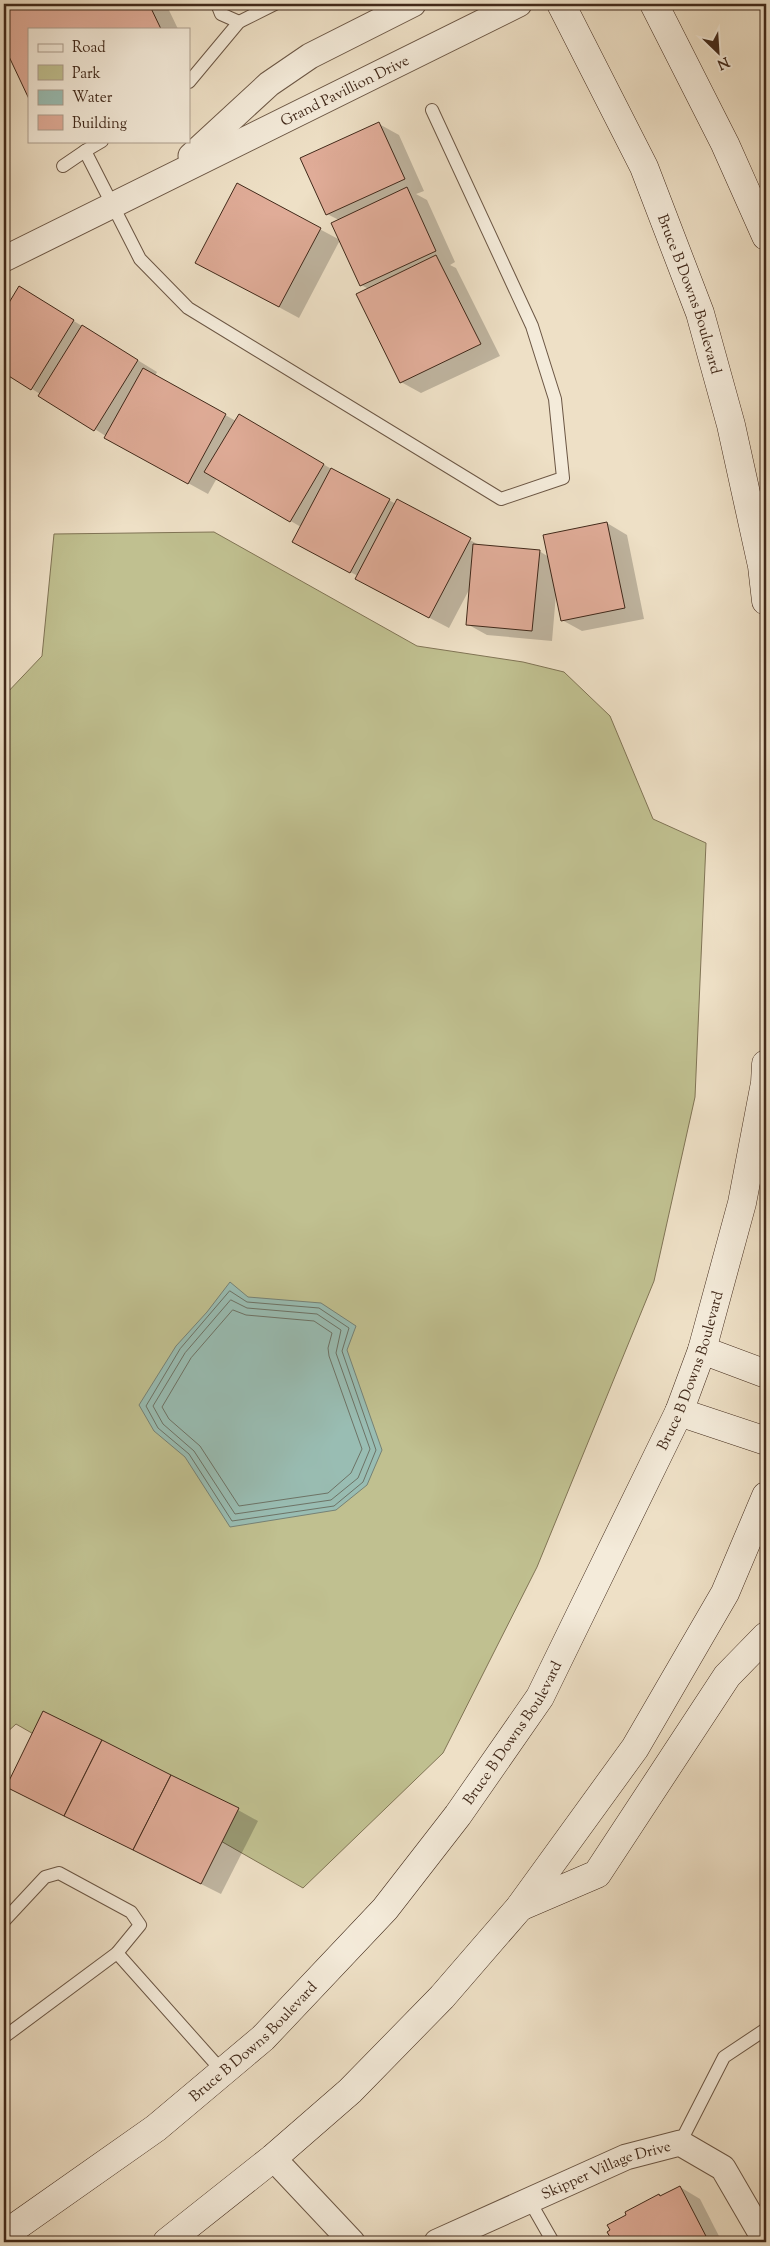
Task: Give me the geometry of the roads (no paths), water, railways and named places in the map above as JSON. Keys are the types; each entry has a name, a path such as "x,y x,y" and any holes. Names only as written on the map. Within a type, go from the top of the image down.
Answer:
{"main road":[{"name":"Bruce B Downs Boulevard","path":"561,4 644,167 700,313 731,426 762,566 766,601"},
{"path":"654,4 725,144 766,236"},
{"name":"Bruce B Downs Boulevard","path":"4,2235 156,2128 263,2038 386,1909 458,1815 540,1697 679,1412 702,1350 742,1203 765,1083 766,1064"},
{"path":"702,1350 766,1374"},
{"path":"679,1412 766,1441"},
{"path":"167,2242 274,2158 350,2091 442,1997 519,1908 635,1748 725,1593 766,1496"},
{"path":"519,1908 596,1874 727,1676 766,1636"}],"street":[{"name":"Grand Pavillion Drive","path":"168,176 269,84 310,56 412,4"},
{"name":"Grand Pavillion Drive","path":"4,258 519,4"},
{"name":"Skipper Village Drive","path":"437,2242 626,2157 680,2144 723,2168 766,2242"},
{"path":"274,2158 352,2242"}],"lane":[{"path":"217,4 221,14 239,22"},
{"path":"190,81 239,22 276,4"},
{"path":"85,151 140,259 188,308 501,499 563,478 555,399 532,326 432,110"},
{"path":"63,166 100,142"},
{"path":"4,1921 45,1877 59,1873 131,1912 140,1925 117,1952 4,2036"},
{"path":"117,1952 223,2072"},
{"path":"680,2144 724,2057 765,2033"},
{"path":"529,2200 553,2242"}],"water":[{"path":"230,1282 248,1297 321,1303 356,1326 347,1350 382,1450 367,1485 336,1510 230,1527 185,1457 154,1431 139,1405 176,1346 207,1312"}]}
